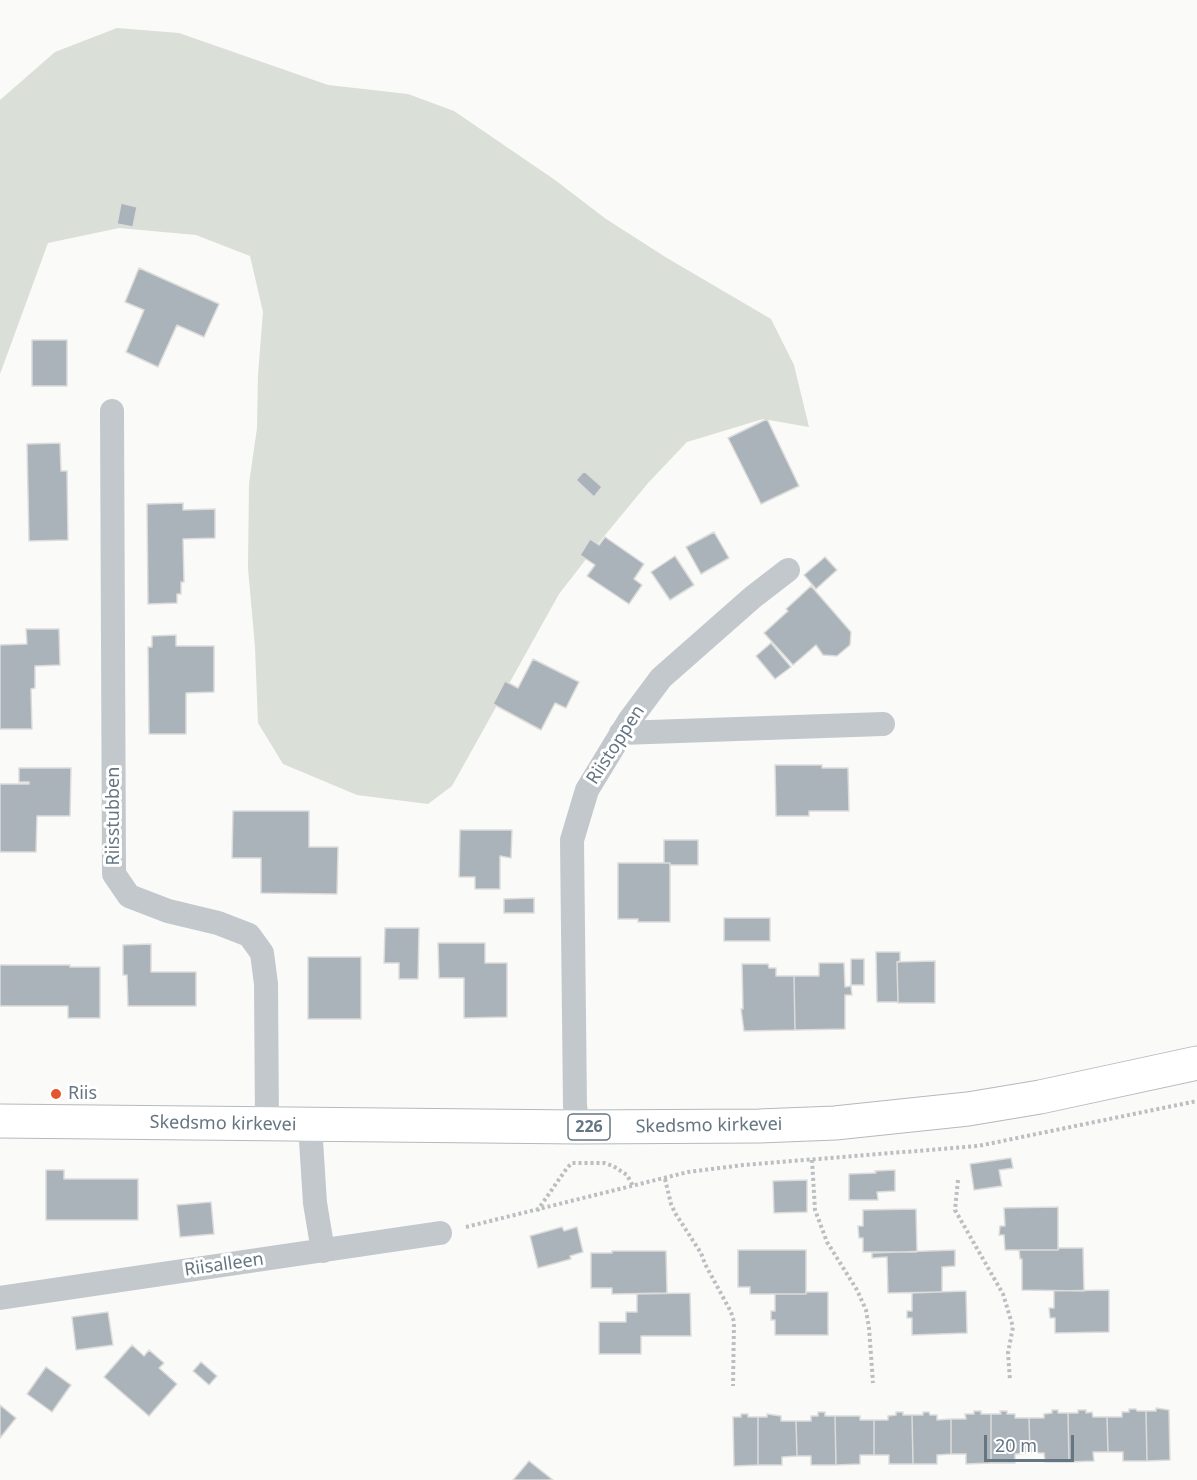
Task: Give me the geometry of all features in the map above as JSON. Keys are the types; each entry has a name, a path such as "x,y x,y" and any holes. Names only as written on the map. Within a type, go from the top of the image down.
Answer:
{"highway":[{"name":"Skedsmo kirkevei","path":"0,1121 578,1127 759,1126 835,1123 968,1109 1040,1097 1197,1063"}],"street":[{"name":"Riisstubben","path":"112,411 114,874 129,896 168,911 218,923 249,934 262,953 266,984 267,1125"},
{"name":"Riistoppen","path":"578,1127 575,1106 572,840 587,790 621,733 661,678 753,597 788,570"},
{"path":"621,733 883,724"},
{"path":"310,1125 313,1184 322,1251"},
{"name":"Riisalleen","path":"0,1298 440,1233"}],"path":[{"path":"440,1233 536,1212 688,1172 978,1146 1197,1101"},
{"path":"812,1160 815,1210 828,1242 857,1290 866,1310 873,1383"},
{"path":"536,1212 572,1163 604,1163 613,1166 627,1175 633,1186"},
{"path":"665,1178 670,1204 701,1253 731,1311 734,1322 733,1386"},
{"path":"958,1180 955,1210 1002,1294 1013,1327 1008,1353 1010,1380"}],"shaded area":[{"path":"117,28 179,33 328,85 408,94 454,111 555,180 606,219 771,319 794,365 809,427 763,419 687,442 648,483 559,594 452,786 428,804 357,795 283,764 258,723 255,647 248,568 249,484 257,428 263,312 250,256 196,235 119,228 48,243 0,374 0,100 55,52"}],"building":[{"path":"121,203 137,207 133,227 117,224"},
{"path":"139,268 219,304 204,337 177,325 158,367 126,352 144,310 125,302"},
{"path":"32,340 67,340 67,386 32,386"},
{"path":"767,419 799,486 761,504 728,438"},
{"path":"60,443 61,471 67,471 68,540 29,541 27,444"},
{"path":"584,471 602,487 594,497 576,480"},
{"path":"183,503 183,510 215,509 215,538 183,539 184,582 181,582 181,594 177,594 177,603 148,604 147,504"},
{"path":"714,532 729,558 701,574 686,547"},
{"path":"605,537 644,564 634,579 642,585 629,604 587,576 595,565 580,555 590,539 599,545"},
{"path":"675,556 694,585 670,600 651,572"},
{"path":"825,557 837,570 816,589 804,575"},
{"path":"811,586 851,632 850,645 837,656 823,655 816,645 793,665 764,633"},
{"path":"26,629 59,629 60,665 35,666 35,688 31,689 32,729 0,729 0,645 27,644"},
{"path":"176,635 176,646 214,646 214,692 186,693 186,734 149,734 148,647 152,647 152,636"},
{"path":"771,643 791,667 775,679 756,656"},
{"path":"533,659 579,682 566,708 555,703 541,730 493,704 505,681 518,688"},
{"path":"775,765 822,765 822,768 848,768 849,811 809,811 809,816 776,816"},
{"path":"19,768 71,768 70,816 37,816 36,852 0,852 0,784 29,784 29,782 19,782"},
{"path":"233,811 309,811 309,847 338,847 337,894 261,893 261,858 232,858"},
{"path":"460,830 512,830 511,858 500,856 500,889 475,889 475,877 459,877"},
{"path":"664,840 698,840 698,865 664,863"},
{"path":"618,863 670,863 670,922 638,922 638,919 618,919"},
{"path":"534,898 534,913 504,913 504,899"},
{"path":"724,918 770,918 770,941 724,941"},
{"path":"385,928 419,928 418,979 399,979 399,963 384,963"},
{"path":"438,943 485,943 485,963 507,963 507,1017 464,1018 464,978 439,978"},
{"path":"151,944 151,972 196,972 196,1006 128,1006 127,975 123,975 123,945"},
{"path":"876,952 900,952 900,961 897,962 898,1002 877,1002"},
{"path":"308,957 361,957 361,1019 308,1019"},
{"path":"851,959 864,959 864,985 851,985"},
{"path":"935,961 935,1003 898,1003 897,962"},
{"path":"819,963 844,963 845,987 851,986 852,995 845,995 845,1029 795,1030 794,976 819,976"},
{"path":"742,964 768,964 769,968 776,968 776,976 794,976 795,1030 744,1031 741,1009 743,1009"},
{"path":"0,965 100,967 100,1018 68,1018 68,1006 0,1006"},
{"path":"1011,1158 1013,1168 999,1170 1002,1186 974,1190 970,1164"},
{"path":"46,1170 64,1170 64,1179 138,1179 138,1220 46,1220"},
{"path":"895,1170 895,1191 877,1192 878,1200 849,1200 849,1174"},
{"path":"807,1180 807,1212 774,1213 773,1181"},
{"path":"211,1202 214,1234 180,1237 177,1205"},
{"path":"1058,1207 1058,1250 1005,1250 1004,1235 999,1235 1000,1226 1005,1226 1004,1208"},
{"path":"916,1209 917,1252 863,1252 863,1238 859,1238 858,1226 863,1226 863,1210"},
{"path":"562,1227 564,1231 577,1227 583,1252 570,1256 571,1259 538,1268 530,1236"},
{"path":"1059,1248 1083,1248 1084,1291 1022,1290 1022,1259 1020,1259 1019,1250 1058,1250"},
{"path":"738,1250 806,1250 806,1294 750,1294 750,1287 738,1287"},
{"path":"955,1250 955,1266 942,1267 942,1292 888,1293 887,1257 872,1258 872,1253"},
{"path":"612,1251 666,1251 667,1293 612,1294 612,1288 591,1288 591,1253 612,1253"},
{"path":"1109,1290 1109,1332 1055,1333 1055,1318 1050,1318 1049,1308 1054,1308 1054,1291"},
{"path":"966,1291 967,1333 912,1335 912,1318 907,1318 907,1311 912,1311 912,1293"},
{"path":"806,1292 828,1292 828,1335 775,1335 775,1320 771,1320 771,1311 775,1311 775,1294 806,1294"},
{"path":"690,1293 691,1336 641,1336 641,1354 599,1354 599,1322 626,1322 626,1312 637,1312 637,1294"},
{"path":"108,1312 113,1345 76,1350 72,1317"},
{"path":"132,1345 144,1356 149,1350 164,1363 159,1368 177,1384 149,1416 104,1377"},
{"path":"201,1362 217,1376 209,1385 193,1371"},
{"path":"46,1367 71,1385 52,1412 27,1394"},
{"path":"0,1405 16,1418 0,1438"},
{"path":"1156,1408 1169,1410 1170,1460 1147,1461 1146,1411 1156,1411"},
{"path":"1129,1409 1146,1411 1147,1461 1123,1461 1123,1452 1108,1452 1107,1417 1122,1417 1122,1412 1129,1412"},
{"path":"1052,1410 1058,1410 1058,1413 1068,1413 1069,1462 1045,1462 1044,1453 1030,1453 1029,1418 1044,1418 1044,1414 1052,1413"},
{"path":"1078,1410 1086,1410 1086,1413 1092,1412 1093,1417 1107,1417 1108,1452 1093,1452 1094,1461 1069,1462 1068,1413 1078,1413"},
{"path":"974,1411 991,1414 991,1463 966,1464 966,1454 951,1454 951,1419 966,1419 965,1414 974,1414"},
{"path":"1000,1411 1015,1414 1015,1418 1029,1418 1030,1453 1015,1454 1015,1463 991,1463 991,1414 1001,1414"},
{"path":"818,1412 825,1412 825,1416 835,1416 836,1465 811,1465 811,1456 797,1456 796,1421 811,1421 811,1416 818,1416"},
{"path":"896,1412 912,1415 913,1464 889,1464 889,1455 874,1455 874,1420 888,1420 888,1416 896,1415"},
{"path":"923,1412 937,1415 937,1420 951,1419 951,1454 937,1455 937,1464 913,1464 912,1415 923,1415"},
{"path":"741,1414 758,1417 758,1465 734,1466 733,1417 741,1417"},
{"path":"767,1414 781,1416 781,1421 796,1421 797,1456 782,1457 782,1465 758,1465 758,1417 767,1417"},
{"path":"835,1416 860,1416 860,1420 874,1420 874,1455 860,1455 860,1464 836,1465"},
{"path":"529,1461 553,1480 513,1480"}],"place":[{"name":"Riis","path":"56,1094"}]}
